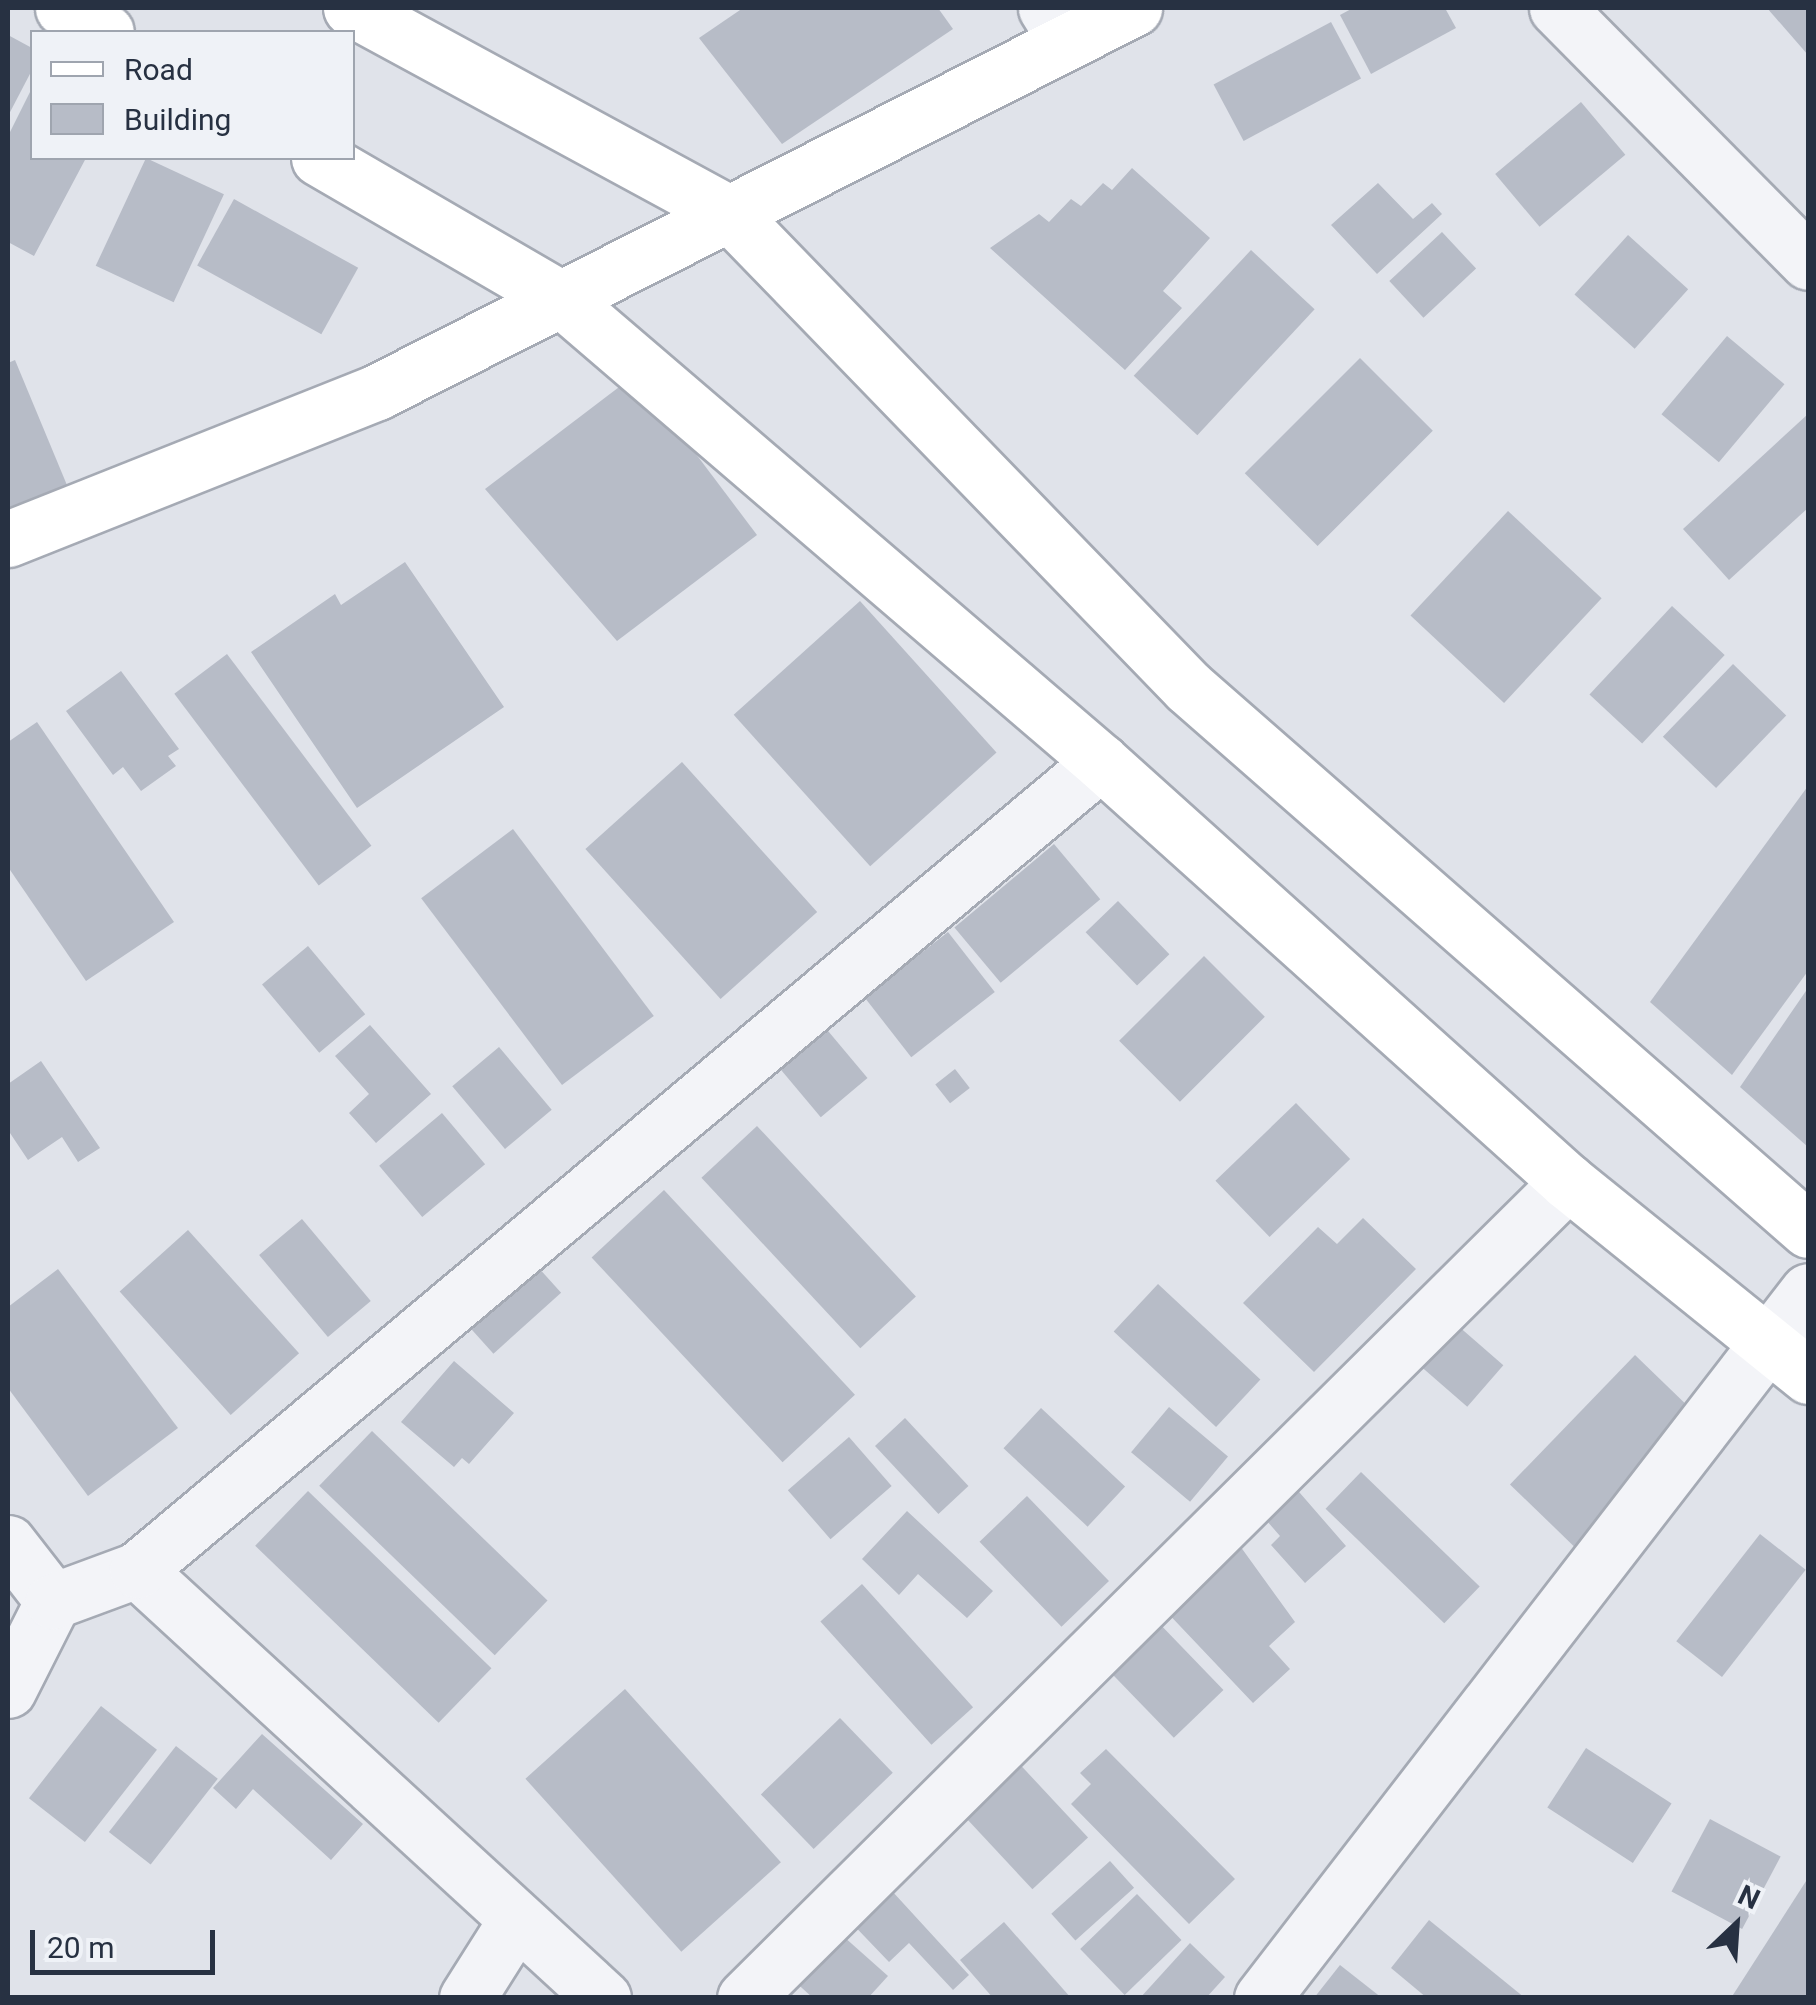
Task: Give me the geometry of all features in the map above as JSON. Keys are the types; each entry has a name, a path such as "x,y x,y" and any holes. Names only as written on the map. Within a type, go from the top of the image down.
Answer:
{"street":[{"path":"63,8 102,30"},
{"path":"350,8 729,213 1188,687 1808,1230"},
{"path":"8,539 377,392 729,213 1057,24 1134,8"},
{"path":"1557,8 1808,262"},
{"path":"322,160 560,298 1101,762 1568,1182 1788,1360"},
{"path":"8,1690 53,1601 137,1570 1101,762"},
{"path":"746,1998 1568,1182"},
{"path":"1262,1998 1788,1360 1808,1290"},
{"path":"8,1543 53,1601"},
{"path":"137,1570 602,1998"},
{"path":"467,1998 517,1920"}],"building":[{"path":"743,8 938,8 953,29 782,144 699,38"},
{"path":"1353,8 1445,8 1456,28 1371,74 1340,15"},
{"path":"1767,8 1808,8 1808,55"},
{"path":"1331,22 1361,79 1244,141 1214,84"},
{"path":"8,35 30,47 30,74 8,116"},
{"path":"30,92 30,160 85,160 34,256 8,242 8,136"},
{"path":"1581,102 1625,155 1540,227 1495,174"},
{"path":"145,160 224,194 174,302 96,266"},
{"path":"1132,168 1210,238 1163,291 1182,308 1125,370 990,248 1039,214 1049,222 1071,199 1081,206 1103,183 1112,190"},
{"path":"1378,183 1413,219 1432,203 1442,214 1377,274 1331,225"},
{"path":"234,199 358,268 321,334 197,265"},
{"path":"1442,232 1476,269 1423,318 1389,281"},
{"path":"1628,235 1688,289 1635,349 1574,294"},
{"path":"1251,250 1315,309 1197,435 1134,376"},
{"path":"1727,336 1784,384 1719,462 1661,414"},
{"path":"1360,358 1433,431 1318,546 1245,473"},
{"path":"15,360 69,490 8,515 8,363"},
{"path":"627,381 650,393 757,535 617,641 485,489"},
{"path":"1808,414 1808,508 1729,580 1683,529"},
{"path":"1508,511 1602,598 1504,703 1410,616"},
{"path":"405,562 504,707 357,808 251,652 335,594 341,605"},
{"path":"860,601 997,753 870,866 734,715"},
{"path":"1672,606 1725,655 1642,744 1589,694"},
{"path":"227,654 371,846 319,885 174,694"},
{"path":"1733,664 1786,715 1716,788 1663,737"},
{"path":"121,671 179,749 168,756 176,766 141,791 123,767 113,775 66,711"},
{"path":"37,722 174,922 86,981 8,867 8,742"},
{"path":"682,762 817,912 721,999 585,849"},
{"path":"1808,786 1808,971 1732,1075 1650,1002"},
{"path":"513,829 654,1016 562,1085 421,898"},
{"path":"1054,844 1100,899 1001,983 954,928"},
{"path":"1118,901 1169,954 1137,985 1086,932"},
{"path":"948,932 995,992 911,1057 864,997"},
{"path":"308,946 365,1014 319,1053 262,985"},
{"path":"1204,956 1265,1017 1180,1102 1119,1041"},
{"path":"1808,988 1808,1147 1740,1087"},
{"path":"818,1019 867,1078 821,1117 771,1058"},
{"path":"370,1025 431,1094 376,1143 349,1113 369,1094 335,1056"},
{"path":"499,1047 552,1110 505,1149 452,1086"},
{"path":"41,1061 100,1148 78,1162 62,1137 28,1160 8,1130 8,1084"},
{"path":"955,1069 970,1088 950,1103 935,1084"},
{"path":"1296,1103 1350,1159 1270,1237 1215,1181"},
{"path":"442,1113 485,1164 422,1217 379,1166"},
{"path":"757,1126 916,1296 860,1348 701,1178"},
{"path":"664,1190 855,1395 783,1462 592,1258"},
{"path":"1363,1218 1416,1269 1314,1372 1243,1303 1318,1227 1337,1244"},
{"path":"302,1219 371,1301 328,1337 259,1255"},
{"path":"188,1230 299,1353 231,1415 120,1292"},
{"path":"537,1266 561,1293 493,1354 469,1327"},
{"path":"58,1269 178,1428 88,1496 8,1388 8,1307"},
{"path":"1158,1284 1260,1379 1216,1427 1114,1332"},
{"path":"1449,1318 1503,1365 1467,1407 1413,1360"},
{"path":"1635,1355 1701,1419 1576,1548 1510,1484"},
{"path":"454,1361 514,1413 469,1464 462,1458 454,1467 401,1422"},
{"path":"1169,1407 1228,1456 1190,1502 1131,1452"},
{"path":"1041,1408 1125,1486 1088,1527 1003,1448"},
{"path":"905,1418 968,1486 938,1514 875,1446"},
{"path":"372,1431 548,1600 495,1655 319,1486"},
{"path":"849,1437 892,1486 831,1539 788,1490"},
{"path":"1361,1472 1480,1587 1444,1623 1326,1509"},
{"path":"1293,1485 1346,1546 1305,1583 1271,1545 1280,1536 1260,1513"},
{"path":"308,1491 491,1668 439,1723 255,1546"},
{"path":"1027,1496 1109,1581 1061,1627 980,1542"},
{"path":"907,1511 993,1591 967,1618 918,1574 899,1595 862,1559"},
{"path":"1760,1534 1806,1570 1722,1677 1676,1641"},
{"path":"1235,1539 1295,1622 1269,1646 1290,1669 1253,1703 1162,1607"},
{"path":"862,1584 973,1707 931,1745 820,1621"},
{"path":"1154,1618 1223,1690 1174,1738 1104,1666"},
{"path":"625,1689 781,1862 681,1952 525,1779"},
{"path":"101,1706 157,1750 85,1842 29,1798"},
{"path":"840,1718 893,1773 814,1849 761,1794"},
{"path":"262,1734 363,1824 331,1860 253,1789 236,1809 213,1788"},
{"path":"176,1746 218,1779 151,1865 109,1832"},
{"path":"1586,1748 1672,1804 1633,1863 1547,1808"},
{"path":"1106,1749 1235,1879 1189,1924 1071,1804 1091,1784 1080,1773"},
{"path":"1013,1757 1088,1837 1032,1889 957,1809"},
{"path":"1710,1819 1781,1857 1742,1929 1672,1891"},
{"path":"1110,1861 1134,1888 1075,1941 1051,1914"},
{"path":"1808,1878 1808,1998 1731,1998"},
{"path":"881,1879 969,1975 953,1990 909,1943 889,1962 843,1914"},
{"path":"1137,1894 1181,1940 1125,1995 1080,1949"},
{"path":"1429,1920 1525,1998 1427,1998 1391,1968"},
{"path":"1004,1922 1071,1998 993,1998 960,1960"},
{"path":"834,1928 888,1976 868,1998 813,1998 791,1978"},
{"path":"1190,1943 1225,1977 1206,1998 1140,1998"},
{"path":"1340,1965 1382,1998 1314,1998"}]}
